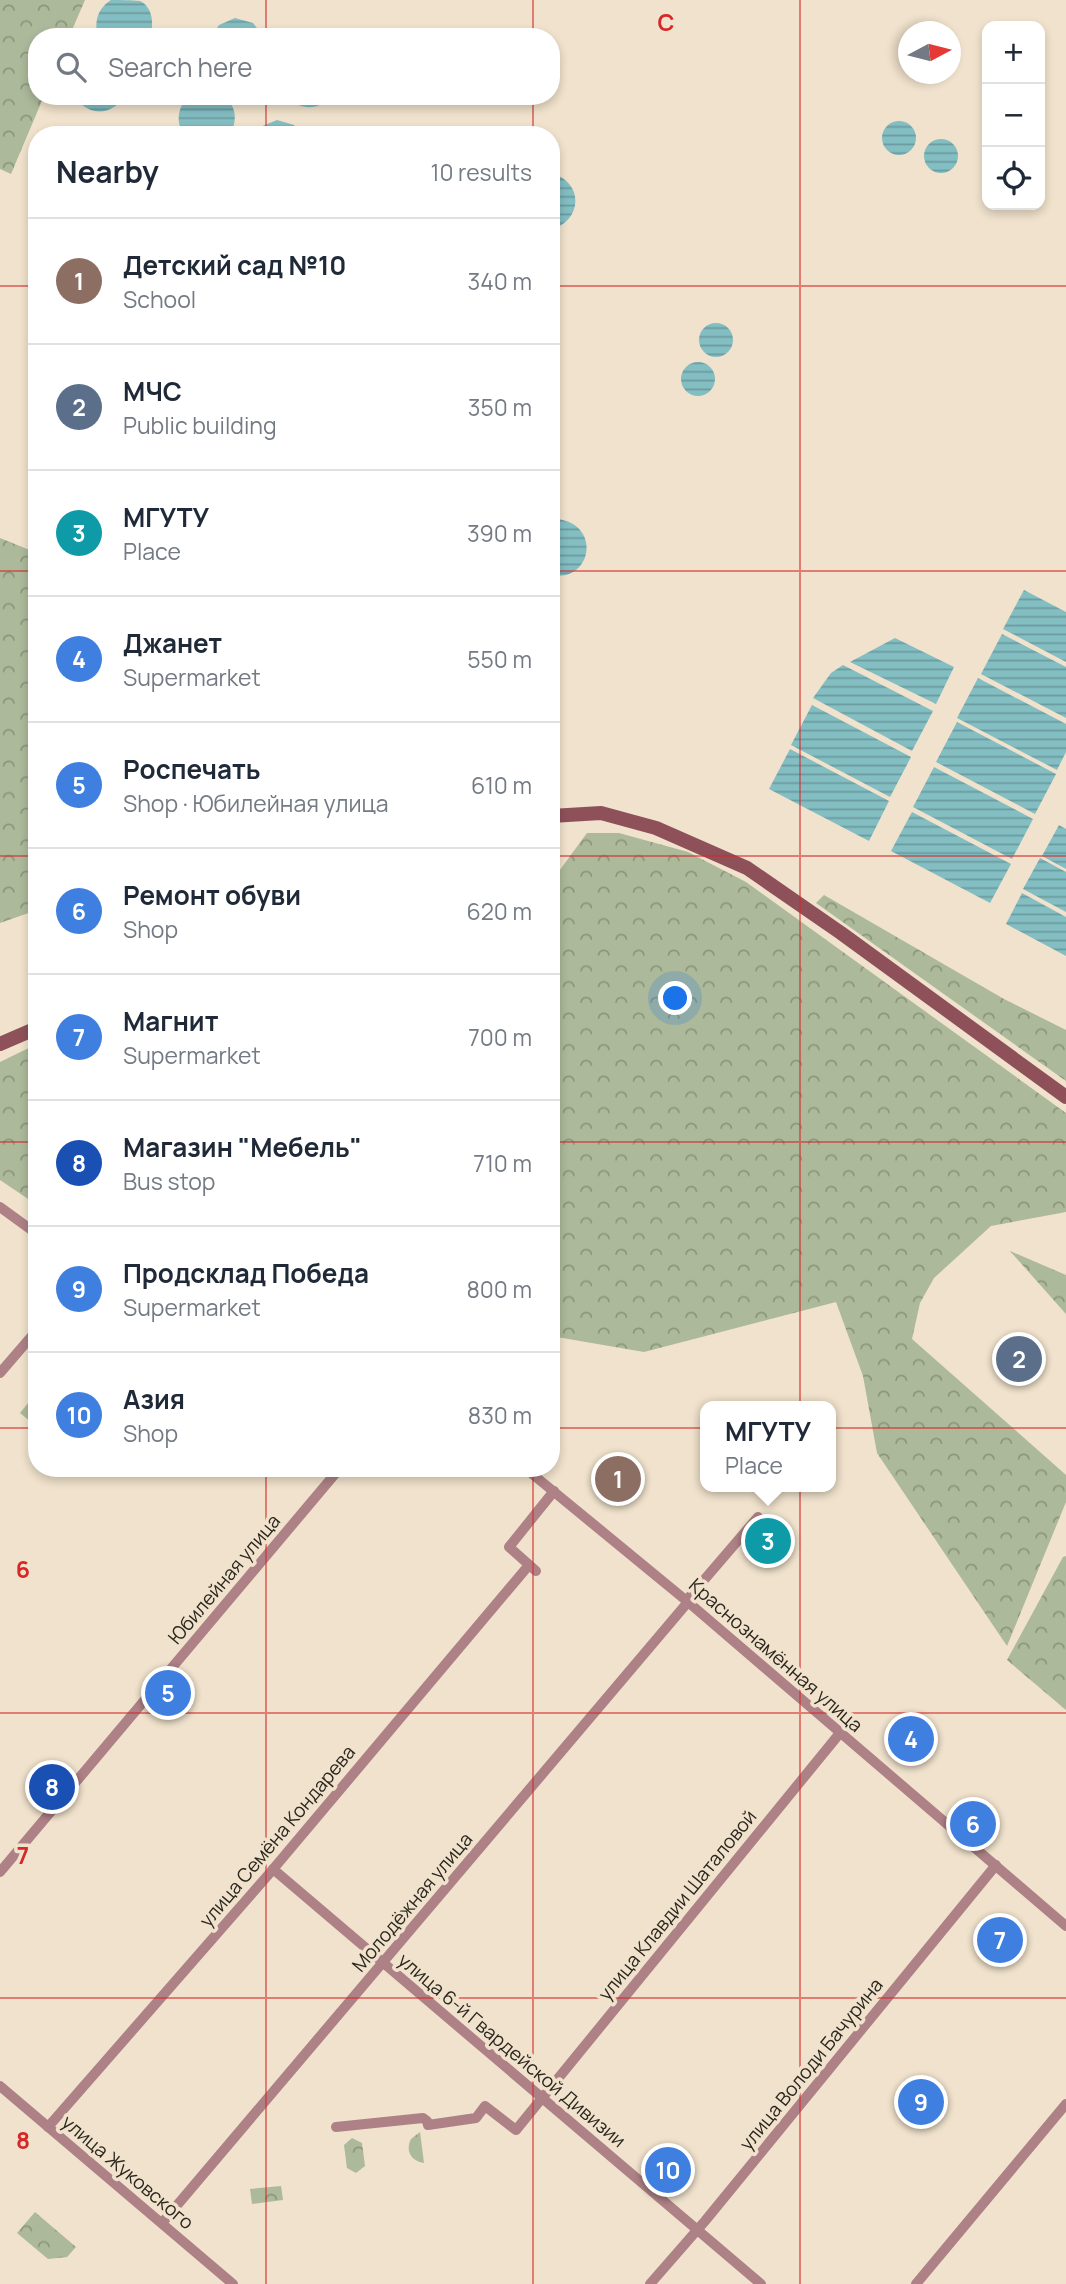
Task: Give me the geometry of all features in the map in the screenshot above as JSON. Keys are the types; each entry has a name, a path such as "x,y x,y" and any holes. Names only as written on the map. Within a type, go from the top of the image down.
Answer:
{"main road":[{"path":"560,815 601,813 656,828 747,868 1066,1097"},
{"path":"0,1044 28,1032"}],"street":[{"path":"0,1207 28,1227"},
{"path":"0,1373 28,1340"},
{"name":"Юбилейная улица","path":"0,1872 332,1477"},
{"name":"Краснознамённая улица","path":"536,1477 1066,1926"},
{"name":"улица Семёна Кондарева","path":"48,2127 532,1567 509,1547 554,1491"},
{"name":"Молодёжная улица","path":"162,2223 758,1517"},
{"name":"улица Клавдии Шаталовой","path":"336,2127 423,2118 428,2125 476,2118 485,2106 516,2130 840,1733"},
{"name":"улица Володи Бачурина","path":"650,2284 698,2230 996,1865"},
{"name":"улица 6-й Гвардейской Дивизии","path":"273,1869 761,2284"},
{"name":"улица Жуковского","path":"0,2087 233,2284"},
{"path":"916,2284 1066,2104"}],"green space":[{"path":"0,0 85,0 73,28 28,28 28,105 40,105 31,126 28,126 28,134 11,174 0,169"},
{"path":"0,538 28,549 28,913 0,923"},
{"path":"587,833 619,833 688,852 746,882 1066,1113 1066,1212 991,1226 934,1278 920,1303 912,1339 1066,1475 1066,1502 1007,1646 877,1453 863,1376 836,1302 644,1352 560,1338 560,870"},
{"path":"824,895 1004,999 1066,1030 1066,1081 816,903"},
{"path":"28,1048 28,1199 0,1180 0,1062"},
{"path":"1010,1251 1066,1275 1066,1314"},
{"path":"28,1403 28,1420 20,1413"},
{"path":"1066,1556 1066,1710 1007,1660 1063,1557"},
{"path":"420,2132 424,2163 416,2160 409,2151 411,2139"},
{"path":"352,2138 362,2143 365,2166 356,2173 347,2168 344,2145"},
{"path":"281,2186 283,2200 252,2204 250,2189"},
{"path":"35,2212 76,2247 67,2257 48,2259 17,2233"}],"water":[{"path":"111,0 140,1 148,7 152,28 96,28 102,7"},
{"path":"235,18 253,23 257,28 217,28"},
{"path":"82,105 117,105 106,111"},
{"path":"182,105 232,105 235,115 234,126 180,126"},
{"path":"277,120 295,126 262,126"},
{"path":"899,121 911,126 916,138 911,150 899,155 887,150 882,138 887,126"},
{"path":"941,139 953,144 958,156 953,168 941,173 929,168 924,156 929,144"},
{"path":"560,177 569,184 575,201 574,210 560,226"},
{"path":"716,323 728,328 733,340 728,352 716,357 704,352 699,340 704,328"},
{"path":"698,362 710,367 715,379 710,391 698,396 686,391 681,379 686,367"},
{"path":"560,520 571,523 581,531 586,541 583,562 576,570 560,575"},
{"path":"1024,590 1066,612 1066,662 1003,629"},
{"path":"1002,634 1066,667 1066,718 981,674"},
{"path":"895,638 954,667 936,704 850,662"},
{"path":"843,665 933,711 912,751 813,698 831,673"},
{"path":"978,678 1066,724 1066,752 1057,770 957,718"},
{"path":"812,705 911,757 890,797 791,745"},
{"path":"957,722 1056,774 1035,814 936,762"},
{"path":"790,749 889,801 869,841 769,789"},
{"path":"934,767 1033,819 1012,859 913,807"},
{"path":"912,812 1011,864 990,903 891,851"},
{"path":"1059,825 1066,829 1066,869 1042,856"},
{"path":"1040,858 1066,872 1066,912 1023,889"},
{"path":"1022,893 1066,917 1066,956 1006,924"}],"place":[{"name":"МЧС","path":"1019,1359"},
{"name":"Детский сад №10","path":"618,1479"},
{"name":"МГУТУ","path":"768,1541"},
{"name":"Роспечать","path":"168,1693"},
{"name":"Джанет","path":"911,1739"},
{"name":"Магазин \"Мебель\"","path":"52,1787"},
{"name":"Ремонт обуви","path":"973,1824"},
{"name":"Магнит","path":"1000,1940"},
{"name":"Продсклад Победа","path":"921,2102"},
{"name":"Азия","path":"668,2170"}]}
